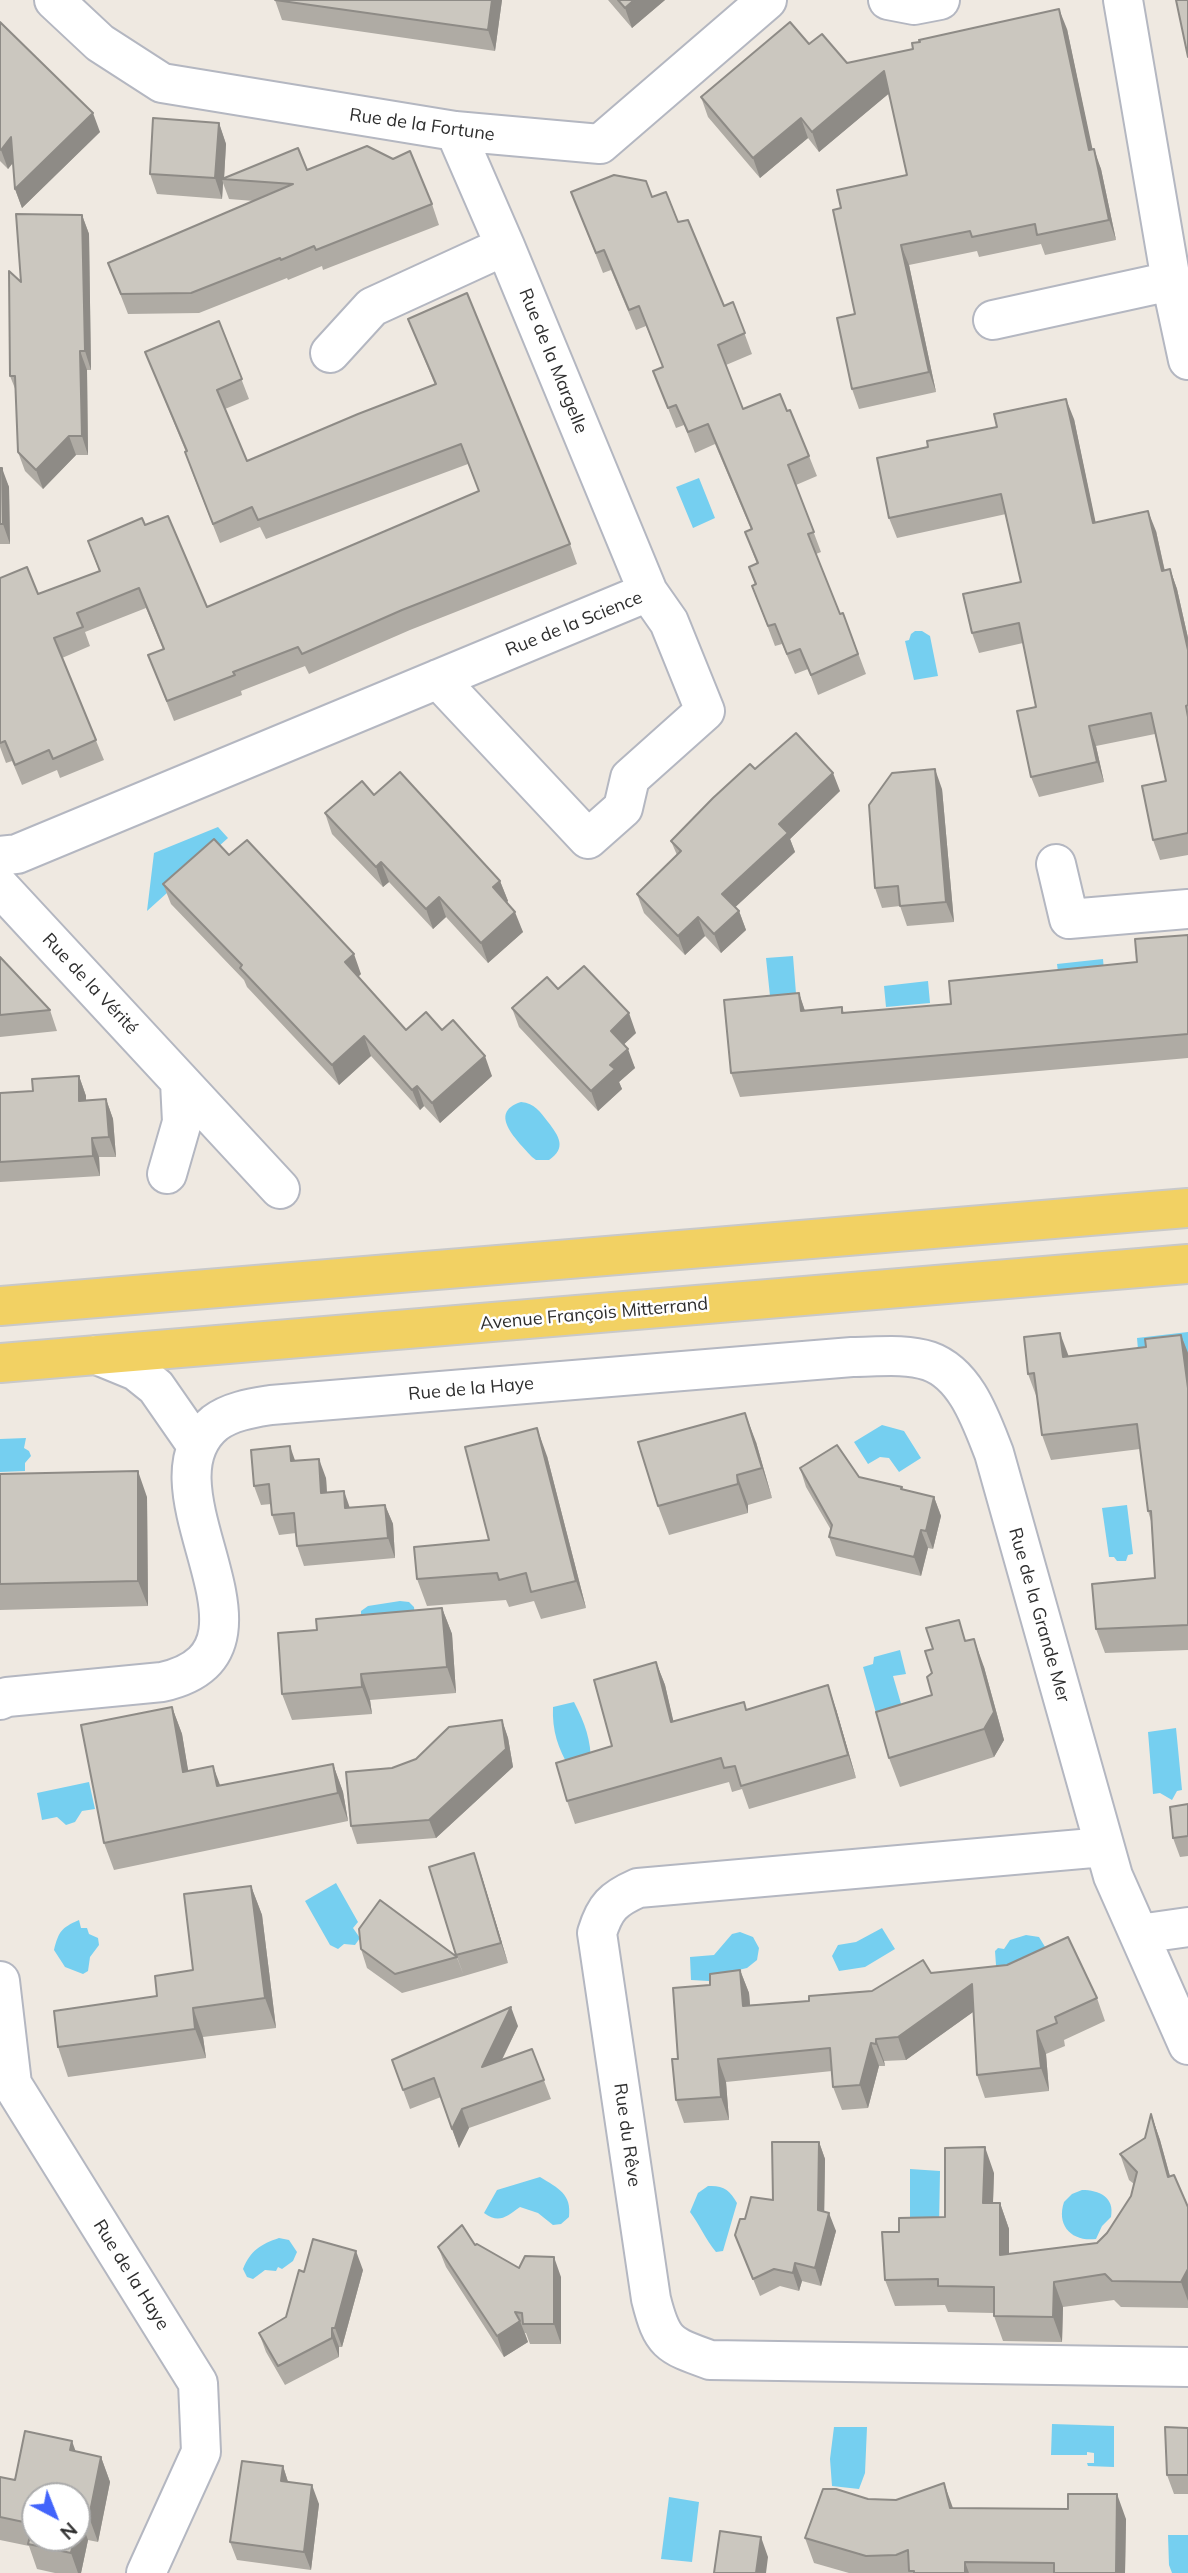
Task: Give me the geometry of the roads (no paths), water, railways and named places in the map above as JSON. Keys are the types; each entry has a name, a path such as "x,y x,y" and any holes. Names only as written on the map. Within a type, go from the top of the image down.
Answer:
{"main road":[{"path":"0,1306 1188,1208"},
{"name":"Avenue François Mitterrand","path":"0,1363 1188,1264"}],"street":[{"name":"Rue de la Fortune","path":"54,0 100,43 162,83 455,131 600,144 767,0"},
{"path":"888,0 914,5 940,0"},
{"path":"1123,0 1171,281 1188,360"},
{"name":"Rue de la Margelle","path":"455,131 648,592"},
{"path":"330,353 372,306 505,246"},
{"path":"993,320 1171,281"},
{"name":"Rue de la Science","path":"0,856 17,854 438,679 648,592 669,622 705,711 630,778 623,808 588,839 438,679"},
{"path":"1056,864 1069,919 1188,909"},
{"name":"Rue de la Vérité","path":"0,887 280,1189"},
{"path":"167,1174 181,1122 180,1082"},
{"path":"0,1700 7,1697 184,1678 202,1665 214,1647 220,1626 218,1603 191,1487 191,1466 197,1446 156,1387 136,1371 97,1355"},
{"name":"Rue de la Grande Mer","path":"758,1365 852,1357 908,1357 930,1361 950,1374 967,1394 981,1418 994,1453 1113,1876 1188,2045"},
{"name":"Rue de la Haye","path":"197,1446 216,1423 242,1410 271,1405 758,1365"},
{"name":"Rue du Rêve","path":"1104,1847 638,1888 618,1896 603,1914 597,1933 651,2299 658,2328 677,2348 710,2360 1188,2367"},
{"path":"1139,1934 1188,1927"},
{"name":"Rue de la Haye","path":"0,1980 6,2065 12,2084 198,2383 201,2452 146,2573"}],"water":[{"path":"699,478 715,518 693,528 676,487"},
{"path":"915,631 922,631 930,636 938,676 914,680 905,641 909,640"},
{"path":"218,827 228,838 147,911 154,853"},
{"path":"793,956 797,1006 770,996 766,958"},
{"path":"1103,959 1105,982 1060,987 1057,964"},
{"path":"928,981 930,1003 886,1007 884,986"},
{"path":"521,1102 537,1109 558,1137 558,1151 549,1160 536,1160 532,1157 508,1128 506,1113"},
{"path":"1188,1332 1188,1355 1139,1361 1137,1338"},
{"path":"882,1425 904,1431 921,1458 899,1472 889,1458 880,1457 868,1464 854,1442"},
{"path":"26,1438 24,1448 31,1456 25,1463 25,1471 0,1472 0,1439"},
{"path":"1127,1505 1133,1554 1128,1555 1126,1561 1117,1561 1114,1557 1109,1557 1102,1508"},
{"path":"409,1602 414,1607 415,1617 361,1617 361,1611 368,1606"},
{"path":"900,1650 906,1674 893,1676 902,1707 876,1713 863,1667 873,1664 874,1657"},
{"path":"574,1702 587,1732 591,1763 570,1769 557,1739 553,1707"},
{"path":"1176,1728 1182,1790 1177,1791 1172,1800 1160,1793 1153,1794 1148,1732"},
{"path":"89,1782 95,1809 82,1811 75,1822 66,1825 57,1817 42,1820 37,1793"},
{"path":"336,1883 358,1922 353,1928 360,1938 355,1945 344,1944 338,1949 330,1945 305,1901"},
{"path":"79,1920 81,1928 87,1928 89,1934 98,1938 99,1945 90,1957 88,1971 83,1974 65,1967 54,1950 62,1931"},
{"path":"882,1928 895,1949 865,1967 839,1971 832,1956 838,1945 856,1942"},
{"path":"740,1932 753,1937 759,1948 757,1960 747,1968 709,1981 691,1980 690,1957 714,1955 732,1934"},
{"path":"1026,1935 1039,1937 1050,1955 997,1979 995,1951 998,1948 1004,1949 1010,1940"},
{"path":"910,2169 940,2171 939,2227 910,2225"},
{"path":"540,2177 558,2188 566,2197 569,2217 561,2224 553,2225 538,2213 520,2207 498,2219 484,2213 497,2190"},
{"path":"708,2186 726,2189 737,2203 723,2251 716,2252 690,2212 698,2193"},
{"path":"1082,2190 1100,2193 1111,2204 1111,2217 1102,2226 1096,2239 1073,2235 1064,2225 1062,2218 1064,2202 1072,2194"},
{"path":"279,2238 289,2240 297,2252 293,2261 282,2269 278,2267 276,2271 265,2270 253,2279 247,2277 243,2269 253,2253"},
{"path":"1052,2424 1114,2426 1114,2467 1088,2466 1087,2463 1094,2463 1094,2453 1051,2455"},
{"path":"834,2427 867,2427 865,2473 859,2489 832,2486 830,2459"},
{"path":"669,2497 699,2502 692,2562 661,2559"},
{"path":"1168,2535 1188,2535 1188,2573 1172,2573 1169,2565"}]}
